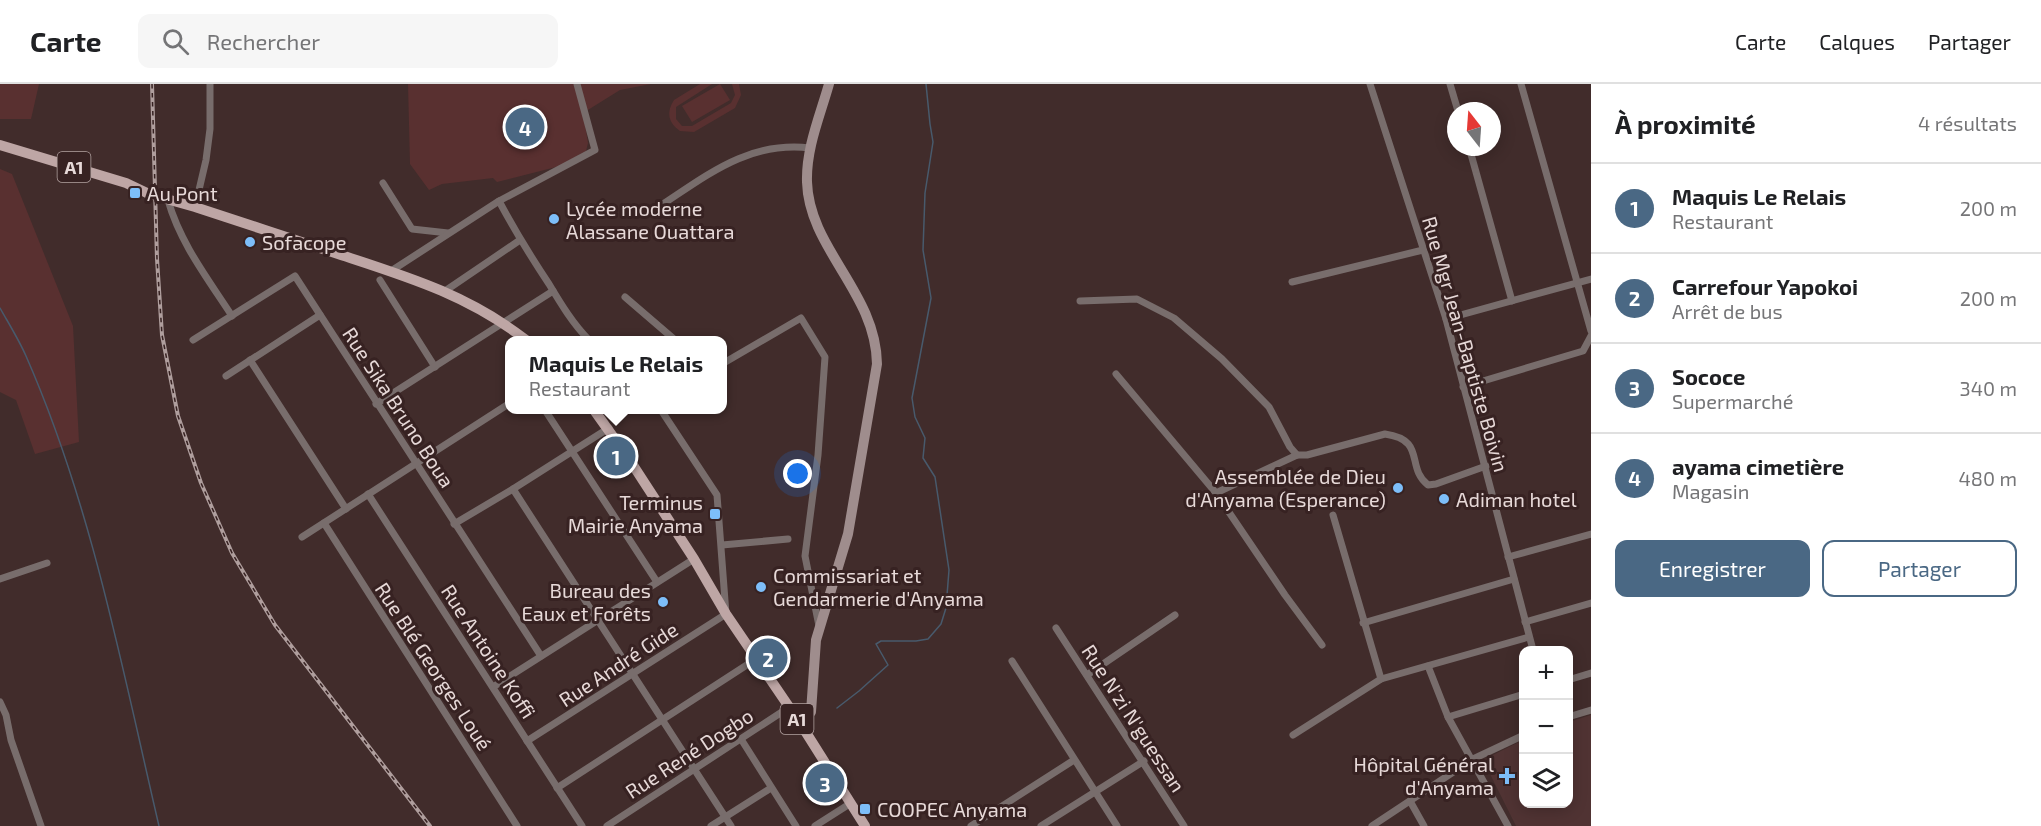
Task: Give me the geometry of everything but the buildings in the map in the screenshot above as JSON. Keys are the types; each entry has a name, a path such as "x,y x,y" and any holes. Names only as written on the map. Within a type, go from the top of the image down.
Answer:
{"main road":[{"name":"A1","path":"0,145 126,183 147,193 391,271 445,291 504,323 521,336"},
{"name":"A1","path":"597,414 609,428 694,559 726,614 800,723 865,826"}],"street":[{"path":"195,207 210,129 210,84"},
{"path":"391,271 498,201 595,150 577,84"},
{"path":"800,723 811,712 816,639 848,534 877,364 875,338 864,307 825,242 809,202 807,183 810,148 829,84"},
{"name":"Rue Mgr Jean-Baptiste Boivin","path":"1370,84 1446,319 1532,646"},
{"path":"1450,84 1455,102"},
{"path":"1521,84 1591,331"},
{"path":"663,204 706,176 756,151 790,146 810,148"},
{"path":"1472,156 1512,301"},
{"path":"383,183 412,229 448,234"},
{"path":"166,199 188,248 232,316"},
{"path":"498,201 520,240 577,328 585,336"},
{"path":"445,291 520,240"},
{"path":"1292,282 1423,250"},
{"name":"Rue Sika Bruno Boua","path":"193,340 295,276 541,656"},
{"path":"1446,319 1591,279"},
{"path":"381,280 435,367"},
{"path":"376,404 553,291"},
{"path":"625,297 670,336"},
{"path":"1080,301 1137,299 1174,318 1222,359 1269,407 1297,456"},
{"path":"226,376 320,315"},
{"path":"727,362 801,318 825,357 818,455 805,556 819,627"},
{"path":"1463,387 1582,351 1591,336"},
{"path":"250,360 346,509"},
{"path":"1116,374 1216,493 1322,645"},
{"path":"302,537 505,406"},
{"path":"548,414 657,582"},
{"path":"664,414 717,495 726,614"},
{"path":"454,524 609,428"},
{"path":"1216,493 1297,456 1385,434 1396,435 1411,446 1422,480 1428,485 1486,466"},
{"path":"513,489 731,826"},
{"name":"Rue Antoine Koffi","path":"368,494 582,826"},
{"path":"1333,515 1381,679"},
{"name":"Rue Blé Georges Loué","path":"324,523 517,826"},
{"path":"1509,557 1591,534"},
{"path":"722,545 788,539"},
{"path":"493,687 694,559"},
{"path":"0,579 47,563"},
{"path":"1364,623 1514,579"},
{"path":"1525,622 1591,603"},
{"name":"Rue André Gide","path":"527,741 726,614"},
{"path":"1087,675 1175,615"},
{"name":"Rue N'zi N'guessan","path":"1056,628 1184,826"},
{"path":"1293,735 1381,679 1529,637"},
{"path":"557,788 756,659"},
{"path":"1012,662 1117,826"},
{"path":"1428,666 1448,717 1508,826"},
{"path":"1573,679 1591,673"},
{"path":"1448,717 1519,696"},
{"path":"0,702 41,826"},
{"name":"Rue René Dogbo","path":"607,826 788,708"},
{"path":"1573,716 1591,710"},
{"path":"1372,826 1473,759 1519,737"},
{"path":"741,739 796,826"},
{"path":"971,826 1074,760"},
{"path":"1041,826 1144,761"},
{"path":"711,826 771,788"},
{"path":"1410,801 1424,826"},
{"path":"815,826 851,802"}],"shaded area":[{"path":"0,84 39,84 31,119 0,119"},
{"path":"408,84 651,84 620,90 583,113 588,143 586,151 560,166 497,182 493,178 442,184 429,190 410,164"},
{"path":"700,84 712,84 676,107 676,119 682,126 692,126 731,103 735,95 732,84 739,84 741,95 735,108 694,132 680,131 671,121 669,113 671,104"},
{"path":"720,84 730,100 692,122 682,106"},
{"path":"0,169 12,174 73,326 79,442 35,454 16,400 0,392"},
{"name":"Hôpital Général d'Anyama","path":"1591,715 1591,826 1516,826 1483,760 1519,742 1519,808 1573,808 1573,721"}],"waterway":[{"path":"837,708 888,665 876,644 881,641 928,639 941,624 946,608 949,570 935,477 923,458 925,438 915,417 912,398 931,298 923,250 925,193 933,142 926,84"},
{"path":"0,308 26,356 69,470 118,647 159,826"}],"railway":[{"path":"152,84 157,259 162,335 178,416 201,483 232,553 275,625 430,826"}],"place":[{"name":"ayama cimetière","path":"525,127"},
{"name":"Au Pont","path":"135,193"},
{"name":"Lycée moderne Alassane Ouattara","path":"554,219"},
{"name":"Sofacope","path":"250,242"},
{"name":"Maquis Le Relais","path":"616,456"},
{"name":"Assemblée de Dieu d'Anyama (Esperance)","path":"1398,488"},
{"name":"Adiman hotel","path":"1444,499"},
{"name":"Terminus Mairie Anyama","path":"715,514"},
{"name":"Commissariat et Gendarmerie d'Anyama","path":"761,587"},
{"name":"Bureau des Eaux et Forêts","path":"663,602"},
{"name":"Carrefour Yapokoi","path":"768,658"},
{"name":"Hôpital Général d'Anyama","path":"1507,776"},
{"name":"Sococe","path":"825,783"},
{"name":"COOPEC Anyama","path":"865,809"}]}
